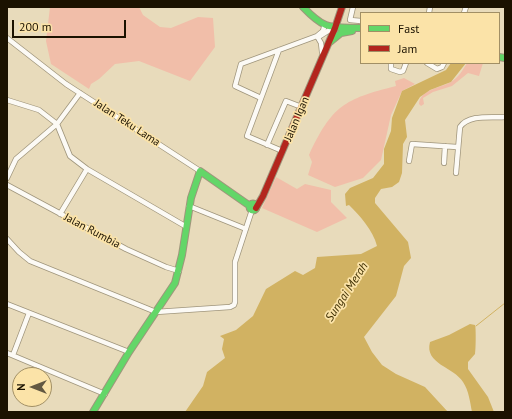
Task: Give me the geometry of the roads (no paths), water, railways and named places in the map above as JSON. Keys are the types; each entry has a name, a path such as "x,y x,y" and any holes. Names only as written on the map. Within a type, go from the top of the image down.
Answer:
{"street":[{"path":"303,7 324,27 360,28"},
{"path":"333,28 341,7"},
{"path":"261,98 234,86 239,67 244,62 325,34 333,28 339,17 341,7"},
{"path":"353,7 350,20 360,21"},
{"path":"339,17 340,23 347,28"},
{"path":"316,36 323,31 324,27"},
{"name":"Jalan Igan","path":"253,207 264,196 328,44 333,28"},
{"name":"Jalan Igan","path":"253,207 260,195 333,28"},
{"path":"328,44 341,34 360,28"},
{"path":"316,36 321,43 322,52"},
{"name":"Jalan Teku Lama","path":"7,38 54,75 80,93 253,207"},
{"path":"279,50 247,136 280,150"},
{"path":"391,64 391,69 400,72 403,71 406,64"},
{"path":"429,64 437,69 442,67 444,64"},
{"path":"7,178 16,159 57,124 80,93"},
{"path":"7,100 39,110 57,124 70,156 87,169 185,226"},
{"path":"267,145 286,101 299,106"},
{"path":"456,173 457,147 460,127 465,121 472,118 505,117"},
{"path":"409,161 412,144 457,147"},
{"path":"444,163 445,146"},
{"path":"60,214 87,169"},
{"path":"93,412 129,352 175,282 179,271 189,206 200,171"},
{"name":"Jalan Rumbia","path":"7,185 126,249 166,267 179,271"},
{"path":"189,206 246,229"},
{"path":"7,239 30,261 156,312 230,307 234,305 235,262 253,207"},
{"path":"7,304 129,352"},
{"path":"13,355 29,313"},
{"path":"7,352 105,394"}],"water":[{"name":"Sungai Merah","path":"450,64 465,64 451,82 430,90 420,97 405,120 407,137 403,144 402,173 399,182 392,187 381,189 375,198 375,203 408,242 411,258 404,266 396,296 364,337 372,352 382,365 396,374 425,387 448,412 185,412 203,386 207,372 225,358 222,349 224,339 220,336 236,330 253,316 266,289 295,271 303,275 315,268 317,257 361,254 377,246 366,224 349,205 346,206 345,194 350,188 373,178 384,164 384,149 391,131 392,118 402,91 446,70"},
{"path":"470,324 475,325 476,348 475,354 468,362 468,369 488,397 494,412 472,412 468,393 463,382 459,377 435,360 429,349 430,342 449,335"}],"waterway":[{"path":"476,326 505,303"}]}
